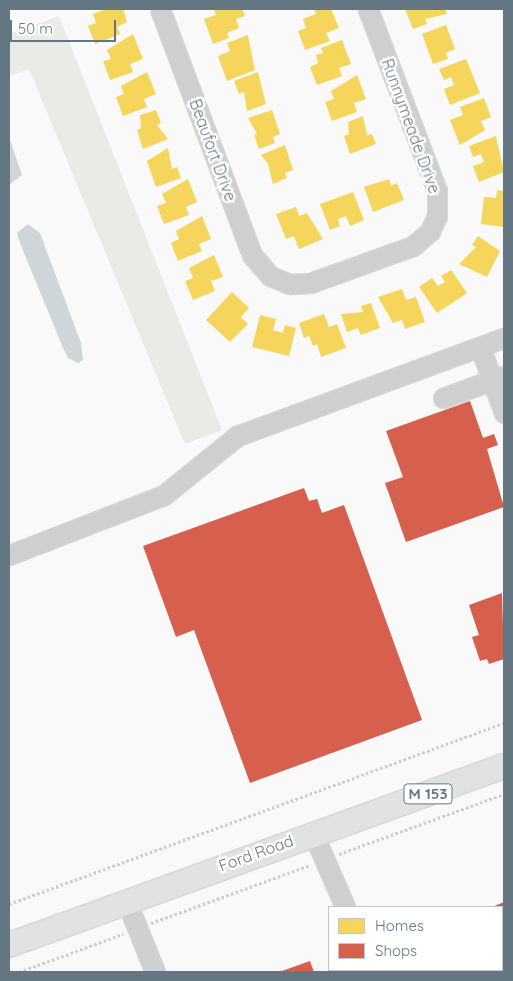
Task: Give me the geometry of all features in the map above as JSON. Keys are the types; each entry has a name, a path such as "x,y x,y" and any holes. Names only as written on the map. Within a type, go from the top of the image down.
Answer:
{"main road":[{"name":"Ford Road","path":"9,945 126,900 504,766"}],"street":[{"name":"Beaufort Drive","path":"160,9 252,255 280,282"},
{"name":"Runnymeade Drive","path":"280,282 310,283 413,246 430,231 437,216 437,192 368,9"},
{"path":"9,555 164,495 238,436 504,338"},
{"path":"480,347 498,378 504,413"},
{"path":"443,398 498,378"},
{"path":"313,833 345,906"},
{"path":"126,900 155,972"}],"path":[{"path":"9,904 504,723"},
{"path":"18,972 504,794"}],"shaded area":[{"path":"59,16 222,430 185,444 29,69 9,76 9,34"},
{"path":"9,137 22,175 9,185"},
{"path":"28,224 40,233 81,343 83,360 78,363 68,358 63,348 20,243 17,233"}],"building: Homes":[{"path":"106,9 123,9 127,22 117,27 120,34 95,44 88,26 96,23 93,14"},
{"path":"214,9 242,9 245,16 236,19 239,28 227,33 229,38 213,44 204,19 216,15"},
{"path":"314,9 331,9 339,28 326,33 330,41 305,50 298,31 306,28 303,19 316,14"},
{"path":"405,9 445,9 447,14 425,19 427,24 413,29"},
{"path":"446,25 455,49 446,53 448,59 433,64 422,34"},
{"path":"133,34 143,59 130,64 133,72 110,80 103,61 111,59 107,50"},
{"path":"248,35 255,70 227,81 218,56 230,51 227,43"},
{"path":"342,40 351,64 339,68 342,76 317,85 310,67 318,63 316,55 323,53 321,48"},
{"path":"466,59 480,93 450,105 444,89 454,85 451,77 444,80 439,69"},
{"path":"147,72 156,94 144,99 147,107 123,116 116,97 124,94 121,86"},
{"path":"258,72 266,104 247,111 244,92 239,94 234,81"},
{"path":"357,75 366,99 354,103 357,112 332,121 325,102 334,99 331,91"},
{"path":"484,98 491,117 481,121 485,130 460,145 450,120 463,115 460,107"},
{"path":"156,110 161,123 157,125 168,139 143,149 137,130 141,128 140,115"},
{"path":"272,110 280,134 273,137 275,143 259,149 254,135 257,134 248,118"},
{"path":"363,116 367,135 372,134 376,144 350,154 344,136 349,134 348,122"},
{"path":"496,136 504,172 479,182 473,166 484,162 481,154 473,157 469,146"},
{"path":"285,145 293,170 285,173 287,178 273,184 268,164 261,155"},
{"path":"168,148 172,169 177,167 181,178 156,187 147,161"},
{"path":"188,179 197,202 186,207 189,215 164,224 157,206 166,203 162,194"},
{"path":"389,179 391,186 397,183 404,200 373,212 364,187"},
{"path":"497,190 504,191 504,227 481,224 484,197 496,198"},
{"path":"353,192 364,220 350,226 346,216 338,219 340,226 330,230 320,204"},
{"path":"296,207 299,216 307,213 323,239 299,249 294,236 286,239 276,214"},
{"path":"202,216 211,239 199,244 202,251 178,261 171,243 179,239 176,231"},
{"path":"478,236 500,251 487,277 459,264 476,247 472,245"},
{"path":"214,255 223,277 211,281 215,291 193,300 185,281 193,278 189,268"},
{"path":"451,270 467,293 437,313 419,287 432,278 438,286 445,282 441,276"},
{"path":"402,289 406,300 416,297 425,322 405,329 402,320 393,323 378,297"},
{"path":"232,292 249,308 241,317 248,324 230,342 206,320"},
{"path":"371,303 380,328 361,335 358,328 347,332 341,314 363,312 361,306"},
{"path":"324,314 329,327 337,324 346,348 321,357 317,344 313,346 309,336 304,338 299,323"},
{"path":"260,315 276,319 273,330 283,333 285,325 296,328 289,356 252,347"}],"building: Shops":[{"path":"470,401 483,438 494,434 498,445 487,449 504,507 406,542 385,483 403,477 386,431"},
{"path":"304,488 309,501 317,499 322,513 344,505 422,720 250,783 194,630 176,637 143,546"},
{"path":"502,593 504,659 489,664 487,659 480,661 472,637 479,635 469,605"},
{"path":"504,902 504,972 435,972 503,971 503,906 494,906"},
{"path":"310,961 314,972 279,972"}]}
